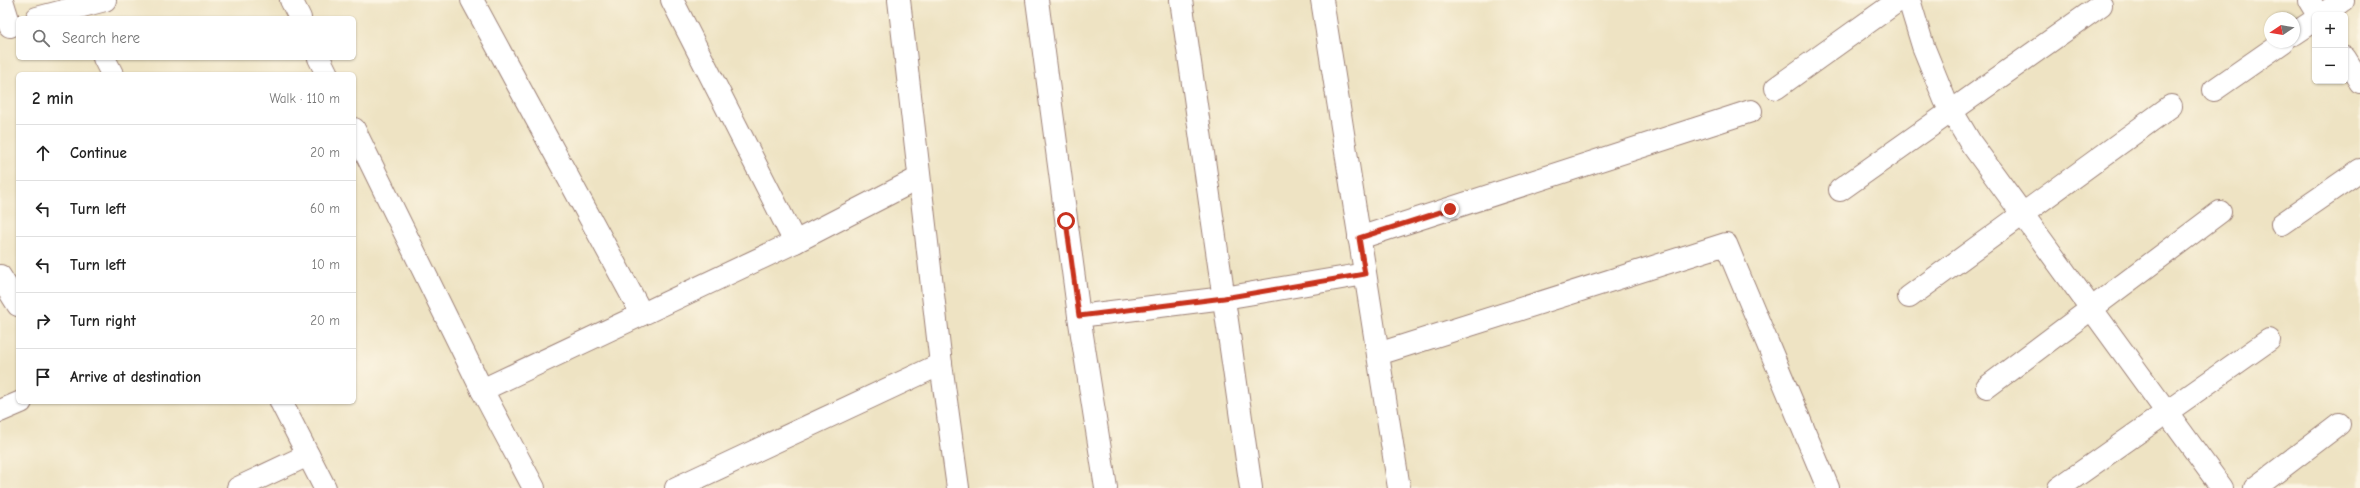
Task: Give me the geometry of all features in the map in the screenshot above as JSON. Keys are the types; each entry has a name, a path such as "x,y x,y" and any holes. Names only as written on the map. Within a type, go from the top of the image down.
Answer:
{"street":[{"path":"2,0 9,25"},
{"path":"52,16 81,12 105,0"},
{"path":"291,0 299,16"},
{"path":"472,0 642,314"},
{"path":"672,0 795,242"},
{"path":"899,0 941,364 958,488"},
{"path":"1037,0 1079,316 1106,488"},
{"path":"1181,0 1251,488"},
{"path":"1322,0 1399,488"},
{"path":"1776,88 1899,0"},
{"path":"1909,0 1923,46 1952,110 1970,142 2222,488"},
{"path":"2309,0 2316,12"},
{"path":"2326,12 2343,0"},
{"path":"1840,190 2101,5"},
{"path":"2300,30 2312,22"},
{"path":"2214,90 2274,48"},
{"path":"105,60 111,72"},
{"path":"320,60 326,72"},
{"path":"2348,63 2360,82"},
{"path":"1909,297 2171,106"},
{"path":"1359,238 1752,111"},
{"path":"356,133 482,390 534,488"},
{"path":"2282,224 2360,170"},
{"path":"482,390 795,242 919,178"},
{"path":"1987,387 2220,212"},
{"path":"1378,354 1726,244 1828,488"},
{"path":"1079,316 1224,298 1365,274"},
{"path":"0,276 16,302"},
{"path":"2059,488 2268,340"},
{"path":"676,488 941,364"},
{"path":"0,412 16,404"},
{"path":"282,404 325,488"},
{"path":"2255,488 2339,424"},
{"path":"238,488 308,455"}],"route":[{"path":"1066,221 1079,316 1224,298 1365,274 1359,238 1450,209"}]}
